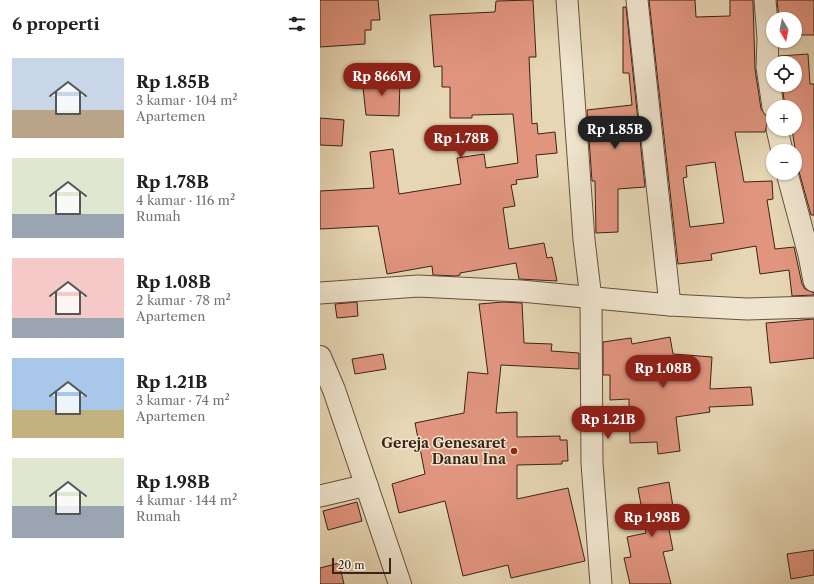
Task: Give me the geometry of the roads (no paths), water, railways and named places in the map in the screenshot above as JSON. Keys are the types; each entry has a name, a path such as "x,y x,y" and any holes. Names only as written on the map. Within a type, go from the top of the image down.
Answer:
{"street":[{"path":"567,0 590,299 592,464 600,584"},
{"path":"637,0 670,305"},
{"path":"765,0 768,38 768,67 772,100"},
{"path":"789,180 810,255 814,281"},
{"path":"320,293 418,286 521,291 590,299 670,305 748,309 814,307"},
{"path":"320,357 334,390 400,584"},
{"path":"320,496 367,485"}],"place":[{"name":"Gereja Genesaret Danau Ina","path":"514,451"}]}
